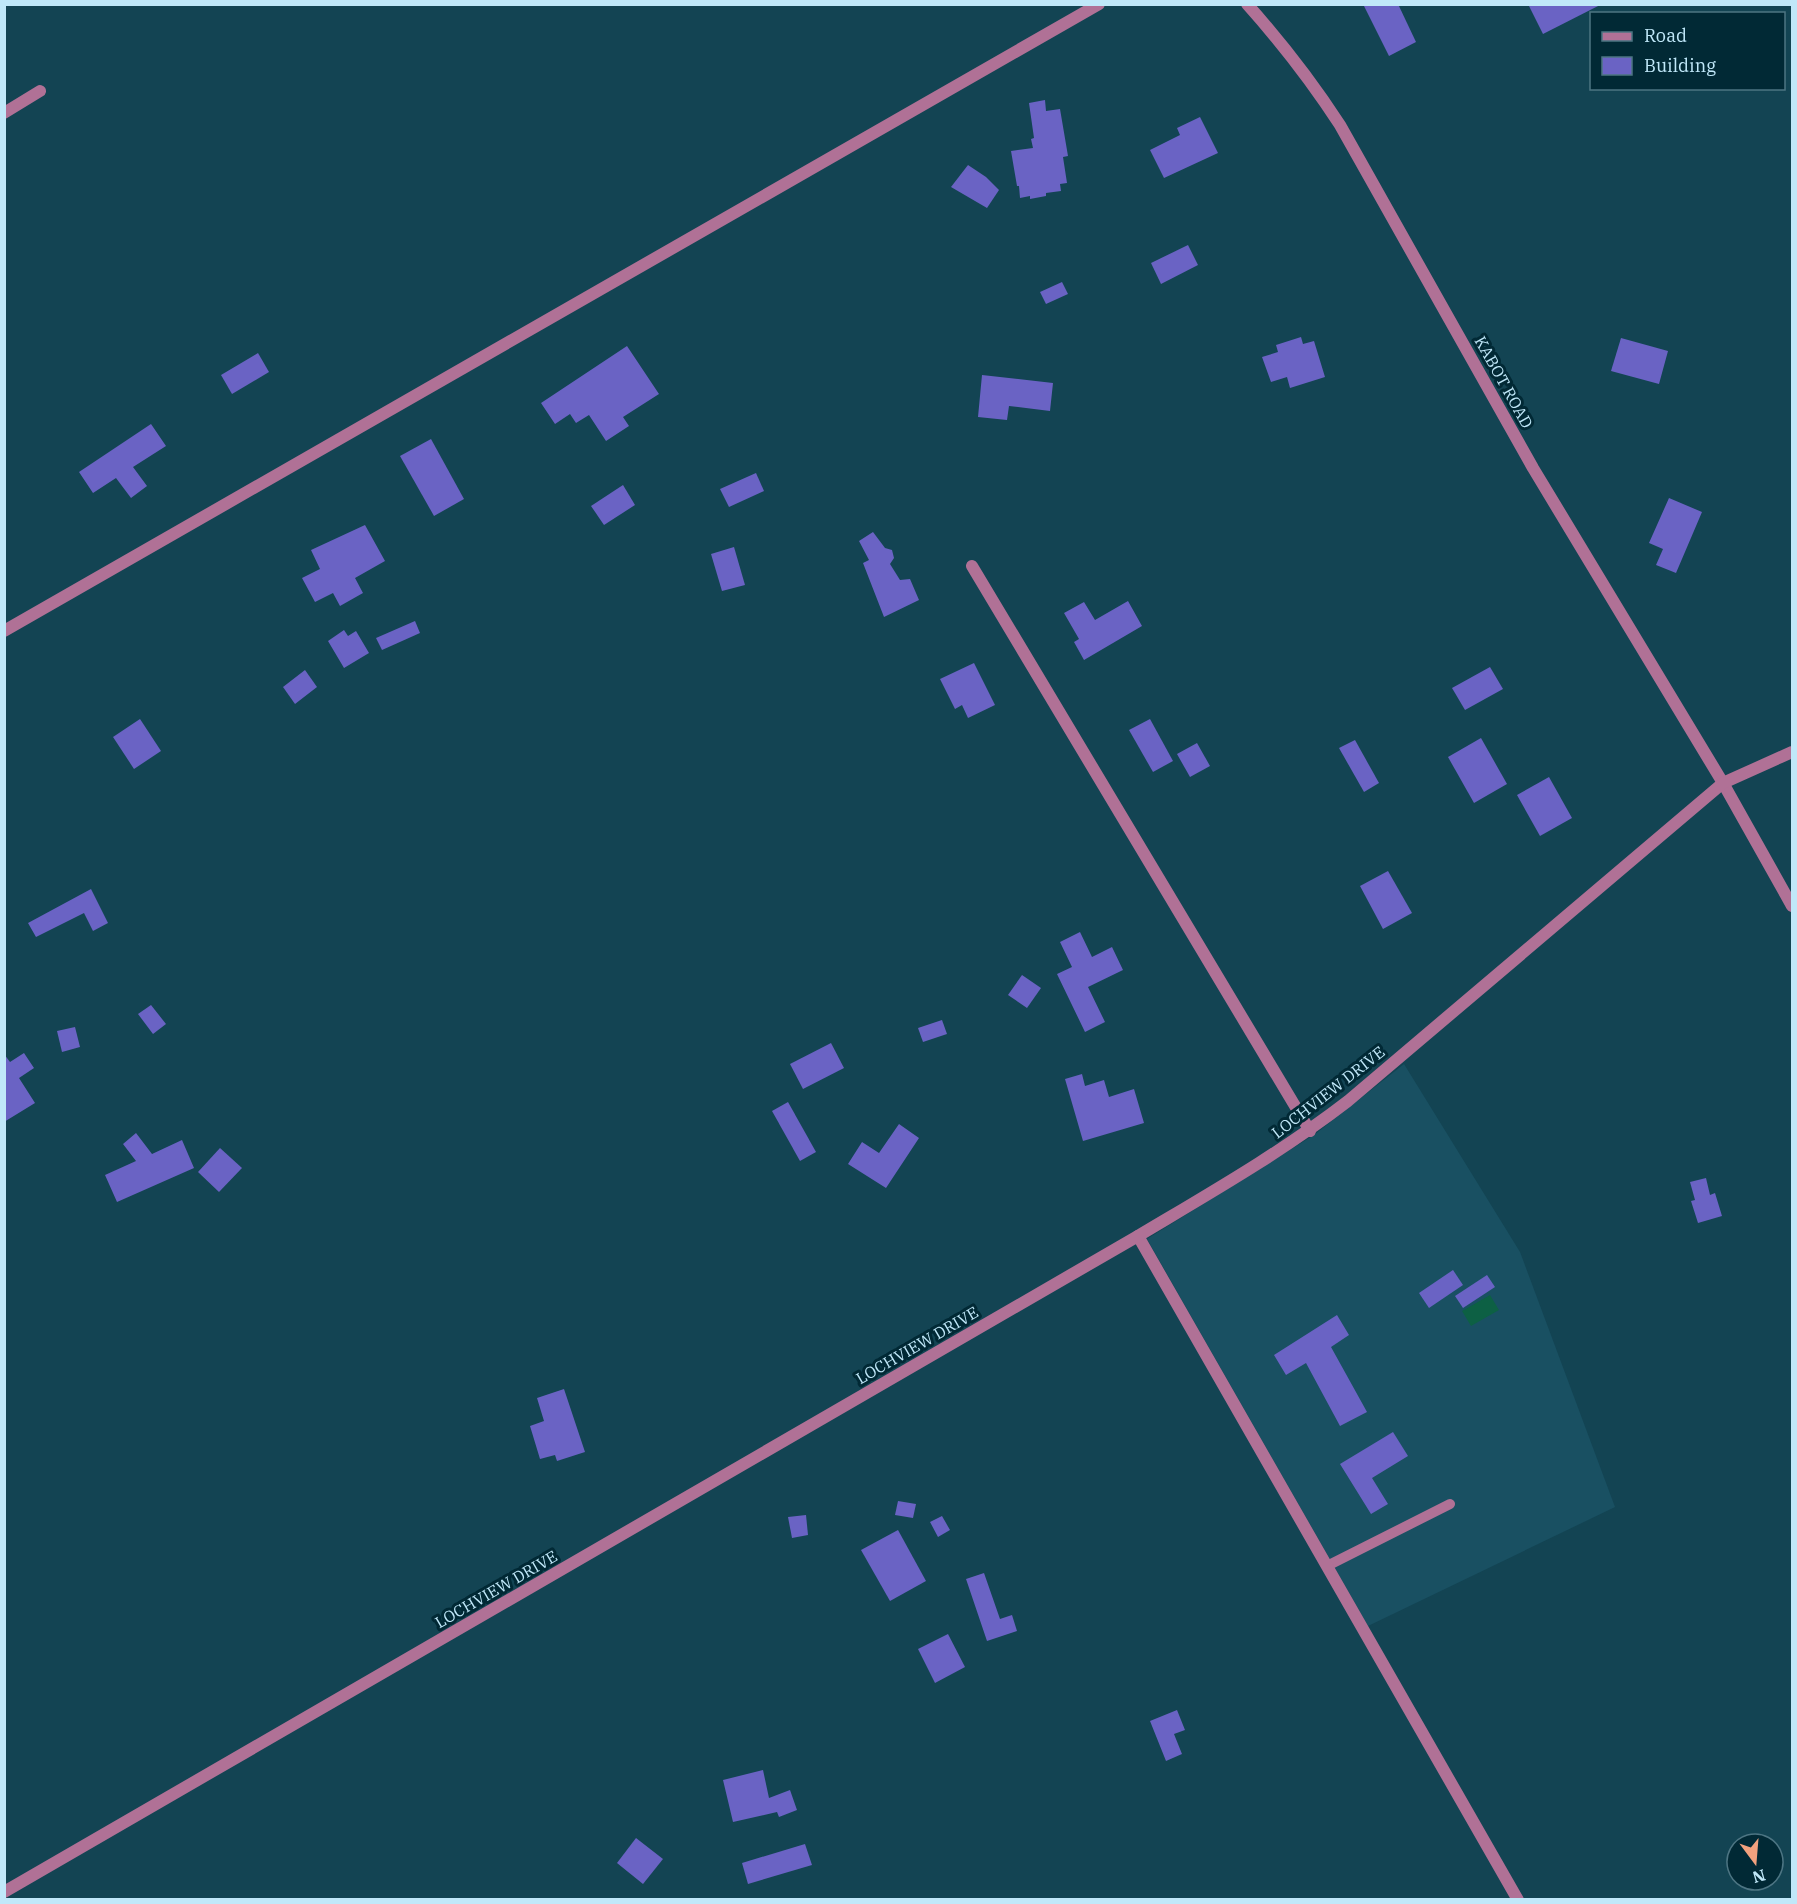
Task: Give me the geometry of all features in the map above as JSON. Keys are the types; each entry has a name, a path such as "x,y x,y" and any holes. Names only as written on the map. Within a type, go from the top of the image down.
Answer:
{"street":[{"path":"4,631 1099,4"},
{"name":"KABOT ROAD","path":"1246,4 1280,41 1340,125 1533,468 1723,783 1792,906"},
{"path":"4,112 40,91"},
{"path":"972,566 1310,1131"},
{"name":"LOCHVIEW DRIVE","path":"4,1893 1138,1236 1310,1131 1723,783 1792,752"},
{"path":"1138,1236 1518,1899"}],"lane":[{"path":"1327,1566 1450,1504"}],"shaded area":[{"path":"1404,1064 1520,1252 1615,1507 1368,1626 1147,1239 1314,1135"},
{"path":"1490,1295 1499,1310 1471,1326 1462,1311"}],"building":[{"path":"1363,4 1398,4 1416,42 1389,56"},
{"path":"1528,4 1602,4 1543,34"},
{"path":"1045,100 1046,111 1060,109 1068,156 1063,157 1067,183 1060,184 1061,191 1046,193 1046,196 1020,198 1011,151 1033,148 1031,139 1034,138 1029,103"},
{"path":"1200,117 1218,153 1164,178 1150,150 1180,135 1177,128"},
{"path":"968,165 986,177 999,190 987,208 951,187"},
{"path":"1188,245 1198,265 1161,284 1151,263"},
{"path":"1062,282 1068,294 1046,304 1040,292"},
{"path":"1301,337 1303,344 1314,341 1325,377 1290,388 1287,377 1271,382 1262,357 1278,352 1276,345"},
{"path":"1621,338 1668,351 1659,384 1611,371"},
{"path":"627,346 659,394 623,417 629,426 606,441 589,415 576,423 570,414 555,424 541,403"},
{"path":"258,353 269,372 232,394 221,375"},
{"path":"982,375 1053,383 1050,411 1009,406 1007,420 978,417"},
{"path":"151,424 166,446 133,467 147,486 131,498 116,478 93,493 79,472"},
{"path":"431,439 464,499 434,516 400,456"},
{"path":"756,473 764,491 729,507 720,489"},
{"path":"623,485 635,505 604,525 591,506"},
{"path":"1669,498 1702,512 1676,573 1656,565 1663,549 1649,543"},
{"path":"365,525 385,561 355,578 363,593 340,606 333,593 315,602 302,578 320,569 311,550"},
{"path":"873,532 885,548 892,550 894,558 890,564 900,580 910,579 919,600 884,617 863,563 869,560 859,541"},
{"path":"734,547 745,585 722,591 711,554"},
{"path":"1128,601 1142,626 1084,660 1074,642 1079,639 1064,613 1084,602 1095,620"},
{"path":"415,621 420,633 382,650 376,638"},
{"path":"344,630 348,636 356,631 369,653 344,668 328,641"},
{"path":"974,663 995,705 968,718 962,705 955,709 940,679"},
{"path":"1490,667 1503,689 1465,710 1452,688"},
{"path":"305,670 317,687 295,704 283,687"},
{"path":"140,719 161,751 134,769 113,737"},
{"path":"1150,719 1173,761 1153,772 1129,730"},
{"path":"1481,738 1507,784 1474,803 1448,757"},
{"path":"1355,740 1379,783 1364,792 1339,748"},
{"path":"1197,743 1210,766 1190,777 1177,754"},
{"path":"1549,777 1572,818 1540,836 1517,795"},
{"path":"1388,871 1412,913 1383,929 1360,886"},
{"path":"91,889 108,923 93,931 84,913 36,937 28,923"},
{"path":"1080,932 1092,957 1112,947 1123,970 1088,987 1105,1022 1085,1032 1057,974 1072,967 1060,942"},
{"path":"1022,975 1041,988 1027,1008 1008,995"},
{"path":"151,1005 166,1024 153,1034 138,1014"},
{"path":"942,1020 947,1034 923,1042 918,1028"},
{"path":"75,1027 80,1047 62,1052 57,1031"},
{"path":"831,1043 844,1068 803,1089 790,1064"},
{"path":"24,1053 34,1068 19,1078 35,1103 4,1122 4,1054 10,1062"},
{"path":"1082,1074 1085,1086 1104,1080 1109,1097 1134,1089 1144,1123 1083,1141 1065,1079"},
{"path":"788,1102 816,1152 800,1161 772,1111"},
{"path":"899,1124 919,1138 886,1188 848,1164 862,1142 879,1153"},
{"path":"136,1133 152,1154 182,1140 194,1168 117,1202 105,1175 136,1161 123,1144"},
{"path":"220,1148 242,1168 219,1192 198,1172"},
{"path":"1706,1178 1710,1195 1715,1193 1722,1216 1698,1223 1691,1201 1695,1200 1690,1182"},
{"path":"1453,1270 1463,1285 1429,1308 1419,1293"},
{"path":"1487,1275 1495,1287 1463,1308 1455,1296"},
{"path":"1337,1315 1349,1335 1331,1347 1367,1412 1340,1426 1306,1363 1286,1375 1274,1355"},
{"path":"564,1389 585,1452 557,1461 555,1455 540,1459 530,1426 544,1421 537,1398"},
{"path":"1393,1432 1408,1456 1372,1478 1388,1504 1371,1514 1340,1464"},
{"path":"898,1501 916,1504 913,1518 895,1515"},
{"path":"806,1515 808,1535 792,1538 788,1517"},
{"path":"942,1516 950,1530 938,1537 930,1522"},
{"path":"898,1530 926,1581 890,1601 861,1550"},
{"path":"984,1573 1000,1619 1012,1615 1017,1631 987,1641 966,1579"},
{"path":"948,1634 965,1667 935,1683 918,1649"},
{"path":"1177,1710 1185,1730 1174,1734 1182,1754 1166,1761 1150,1721"},
{"path":"763,1770 769,1798 790,1790 797,1810 779,1817 777,1812 733,1822 723,1780"},
{"path":"636,1838 663,1859 643,1884 617,1863"},
{"path":"805,1844 812,1865 748,1884 742,1863"}]}
